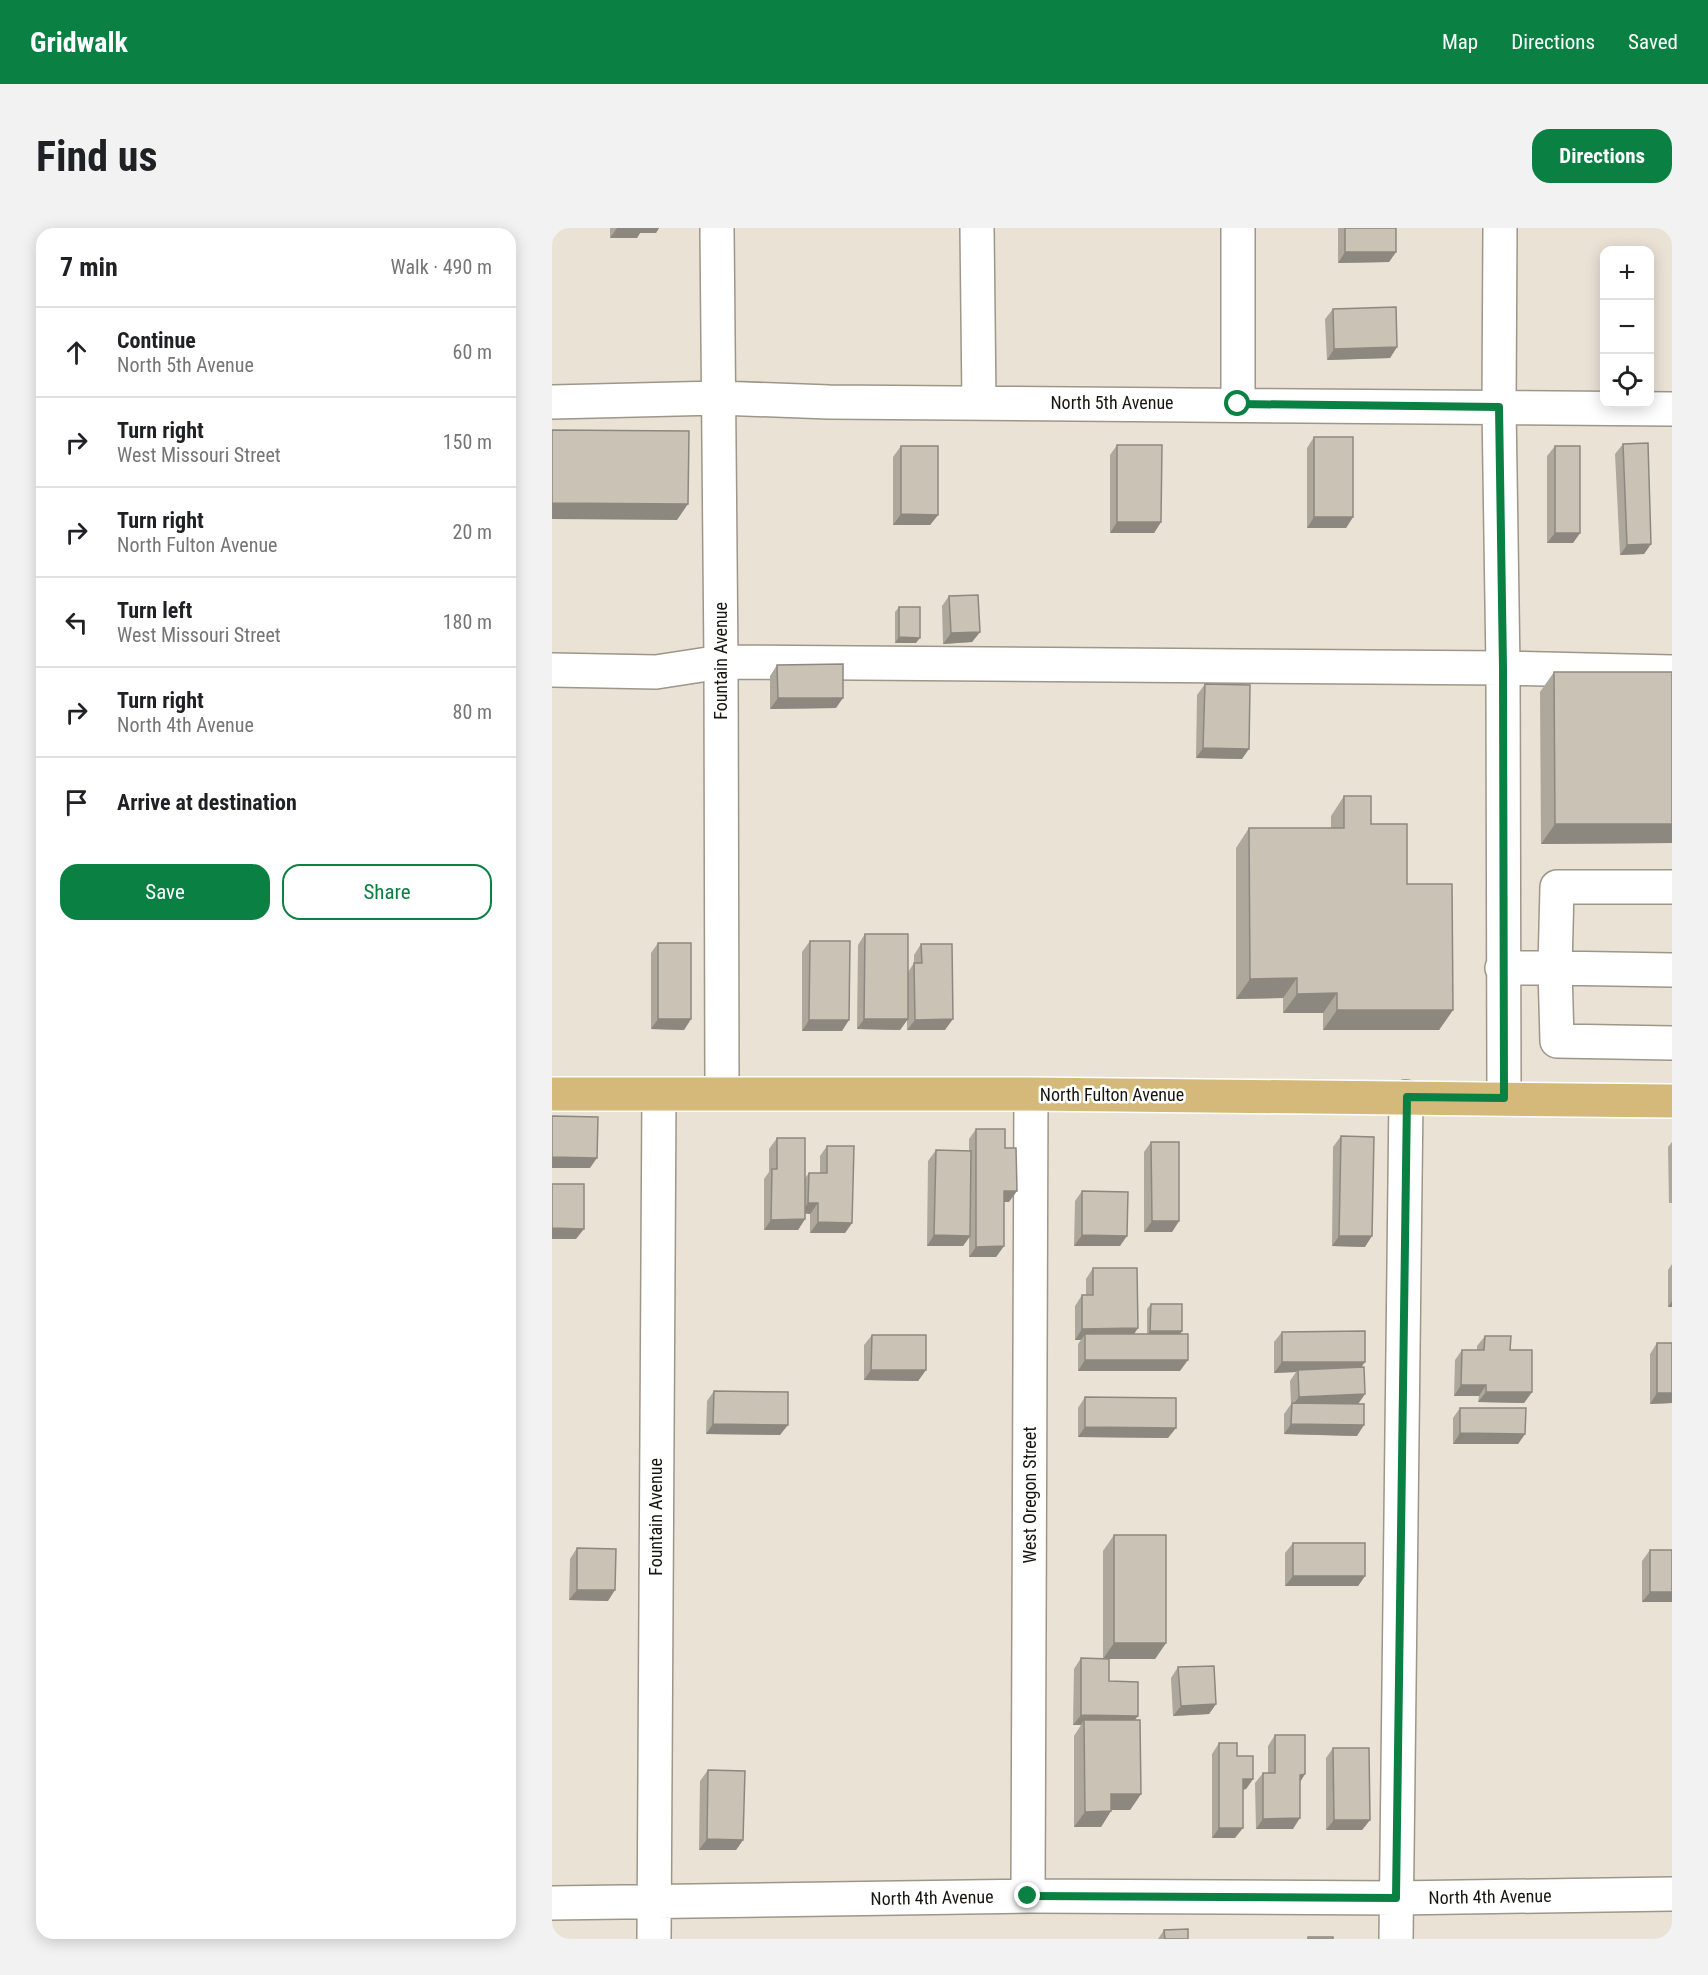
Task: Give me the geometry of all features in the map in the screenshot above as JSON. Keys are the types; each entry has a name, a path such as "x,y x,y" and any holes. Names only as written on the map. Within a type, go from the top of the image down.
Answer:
{"main road":[{"name":"North Fulton Avenue","path":"552,1094 1031,1094 1672,1101"}],"street":[{"name":"Fountain Avenue","path":"717,228 722,1093"},
{"path":"977,228 979,402"},
{"path":"1238,228 1238,404"},
{"path":"1500,228 1499,407 1503,668 1504,1098"},
{"name":"North 5th Avenue","path":"552,402 718,398 829,402 1672,409"},
{"path":"552,670 656,672 721,662 1503,668 1672,672"},
{"path":"1672,887 1557,887 1555,968 1557,1041 1672,1043"},
{"path":"1502,968 1672,970"},
{"name":"West Oregon Street","path":"1028,1896 1031,1094"},
{"name":"Fountain Avenue","path":"654,1939 659,1095"},
{"path":"1396,1939 1407,1097"},
{"name":"North 4th Avenue","path":"552,1903 1028,1896 1396,1898 1672,1894"}],"building":[{"path":"1345,228 1396,228 1396,252 1345,252"},
{"path":"1396,307 1397,347 1334,349 1333,309"},
{"path":"552,430 689,431 688,504 552,503"},
{"path":"1314,437 1353,437 1353,517 1314,517"},
{"path":"1648,443 1651,544 1627,545 1623,444"},
{"path":"1117,445 1162,445 1161,522 1117,522"},
{"path":"901,446 938,446 938,515 901,514"},
{"path":"1555,446 1580,446 1580,533 1555,533"},
{"path":"978,595 980,632 951,633 949,596"},
{"path":"899,607 920,607 920,638 899,637"},
{"path":"843,664 843,698 778,698 777,665"},
{"path":"1554,672 1672,672 1672,824 1555,824"},
{"path":"1205,684 1250,685 1249,749 1203,748"},
{"path":"1344,796 1371,796 1371,824 1407,824 1407,884 1452,884 1453,1010 1337,1010 1337,993 1297,994 1297,978 1250,979 1249,828 1344,828"},
{"path":"865,934 908,934 908,1019 864,1019"},
{"path":"810,941 850,941 849,1020 809,1020"},
{"path":"658,943 691,943 691,1019 658,1019"},
{"path":"921,944 952,944 953,1019 915,1020 914,963 922,963"},
{"path":"552,1116 598,1117 597,1158 552,1157"},
{"path":"976,1129 1005,1129 1005,1148 1016,1148 1017,1191 1004,1191 1004,1246 976,1247"},
{"path":"1341,1136 1374,1137 1372,1236 1339,1236"},
{"path":"777,1138 805,1138 805,1219 771,1220 772,1169 777,1169"},
{"path":"1151,1142 1179,1142 1179,1221 1152,1221"},
{"path":"827,1146 854,1146 852,1223 818,1222 818,1203 808,1203 809,1173 827,1173"},
{"path":"936,1150 971,1151 970,1236 934,1235"},
{"path":"552,1184 584,1184 584,1229 552,1228"},
{"path":"1082,1191 1128,1192 1127,1236 1082,1235"},
{"path":"1093,1268 1137,1268 1138,1328 1082,1329 1082,1295 1093,1295"},
{"path":"1151,1304 1182,1304 1182,1331 1150,1331"},
{"path":"1365,1331 1365,1362 1282,1362 1282,1332"},
{"path":"1085,1334 1188,1334 1188,1360 1085,1360"},
{"path":"872,1335 926,1335 926,1370 871,1370"},
{"path":"1485,1336 1511,1336 1510,1350 1532,1350 1532,1392 1486,1392 1486,1385 1461,1385 1462,1350 1484,1350"},
{"path":"1657,1343 1672,1343 1672,1393 1657,1393"},
{"path":"1364,1367 1365,1394 1299,1397 1298,1370"},
{"path":"714,1391 788,1392 788,1425 713,1424"},
{"path":"1085,1397 1176,1398 1176,1428 1085,1427"},
{"path":"1292,1403 1364,1404 1364,1425 1291,1424"},
{"path":"1460,1408 1526,1408 1525,1434 1460,1433"},
{"path":"1114,1535 1166,1535 1166,1643 1114,1643"},
{"path":"1293,1543 1365,1543 1365,1576 1293,1576"},
{"path":"577,1548 616,1549 615,1590 577,1590"},
{"path":"1650,1550 1672,1550 1672,1592 1650,1592"},
{"path":"1081,1658 1109,1659 1109,1681 1138,1682 1138,1716 1081,1715"},
{"path":"1214,1666 1216,1704 1181,1706 1178,1667"},
{"path":"1084,1720 1140,1720 1141,1794 1111,1794 1111,1811 1085,1812"},
{"path":"1275,1735 1305,1735 1305,1774 1300,1775 1300,1818 1263,1819 1263,1773 1275,1773"},
{"path":"1219,1743 1237,1743 1237,1756 1253,1756 1253,1779 1243,1779 1243,1828 1219,1828"},
{"path":"1333,1748 1369,1748 1370,1820 1334,1820"},
{"path":"708,1770 745,1771 743,1840 707,1839"},
{"path":"1188,1929 1188,1939 1165,1939 1164,1930"},
{"path":"1308,1937 1333,1937 1333,1939 1308,1939"}],"route":[{"path":"1028,1896 1396,1898 1407,1097 1504,1098 1503,668 1499,407 1238,404"}]}
